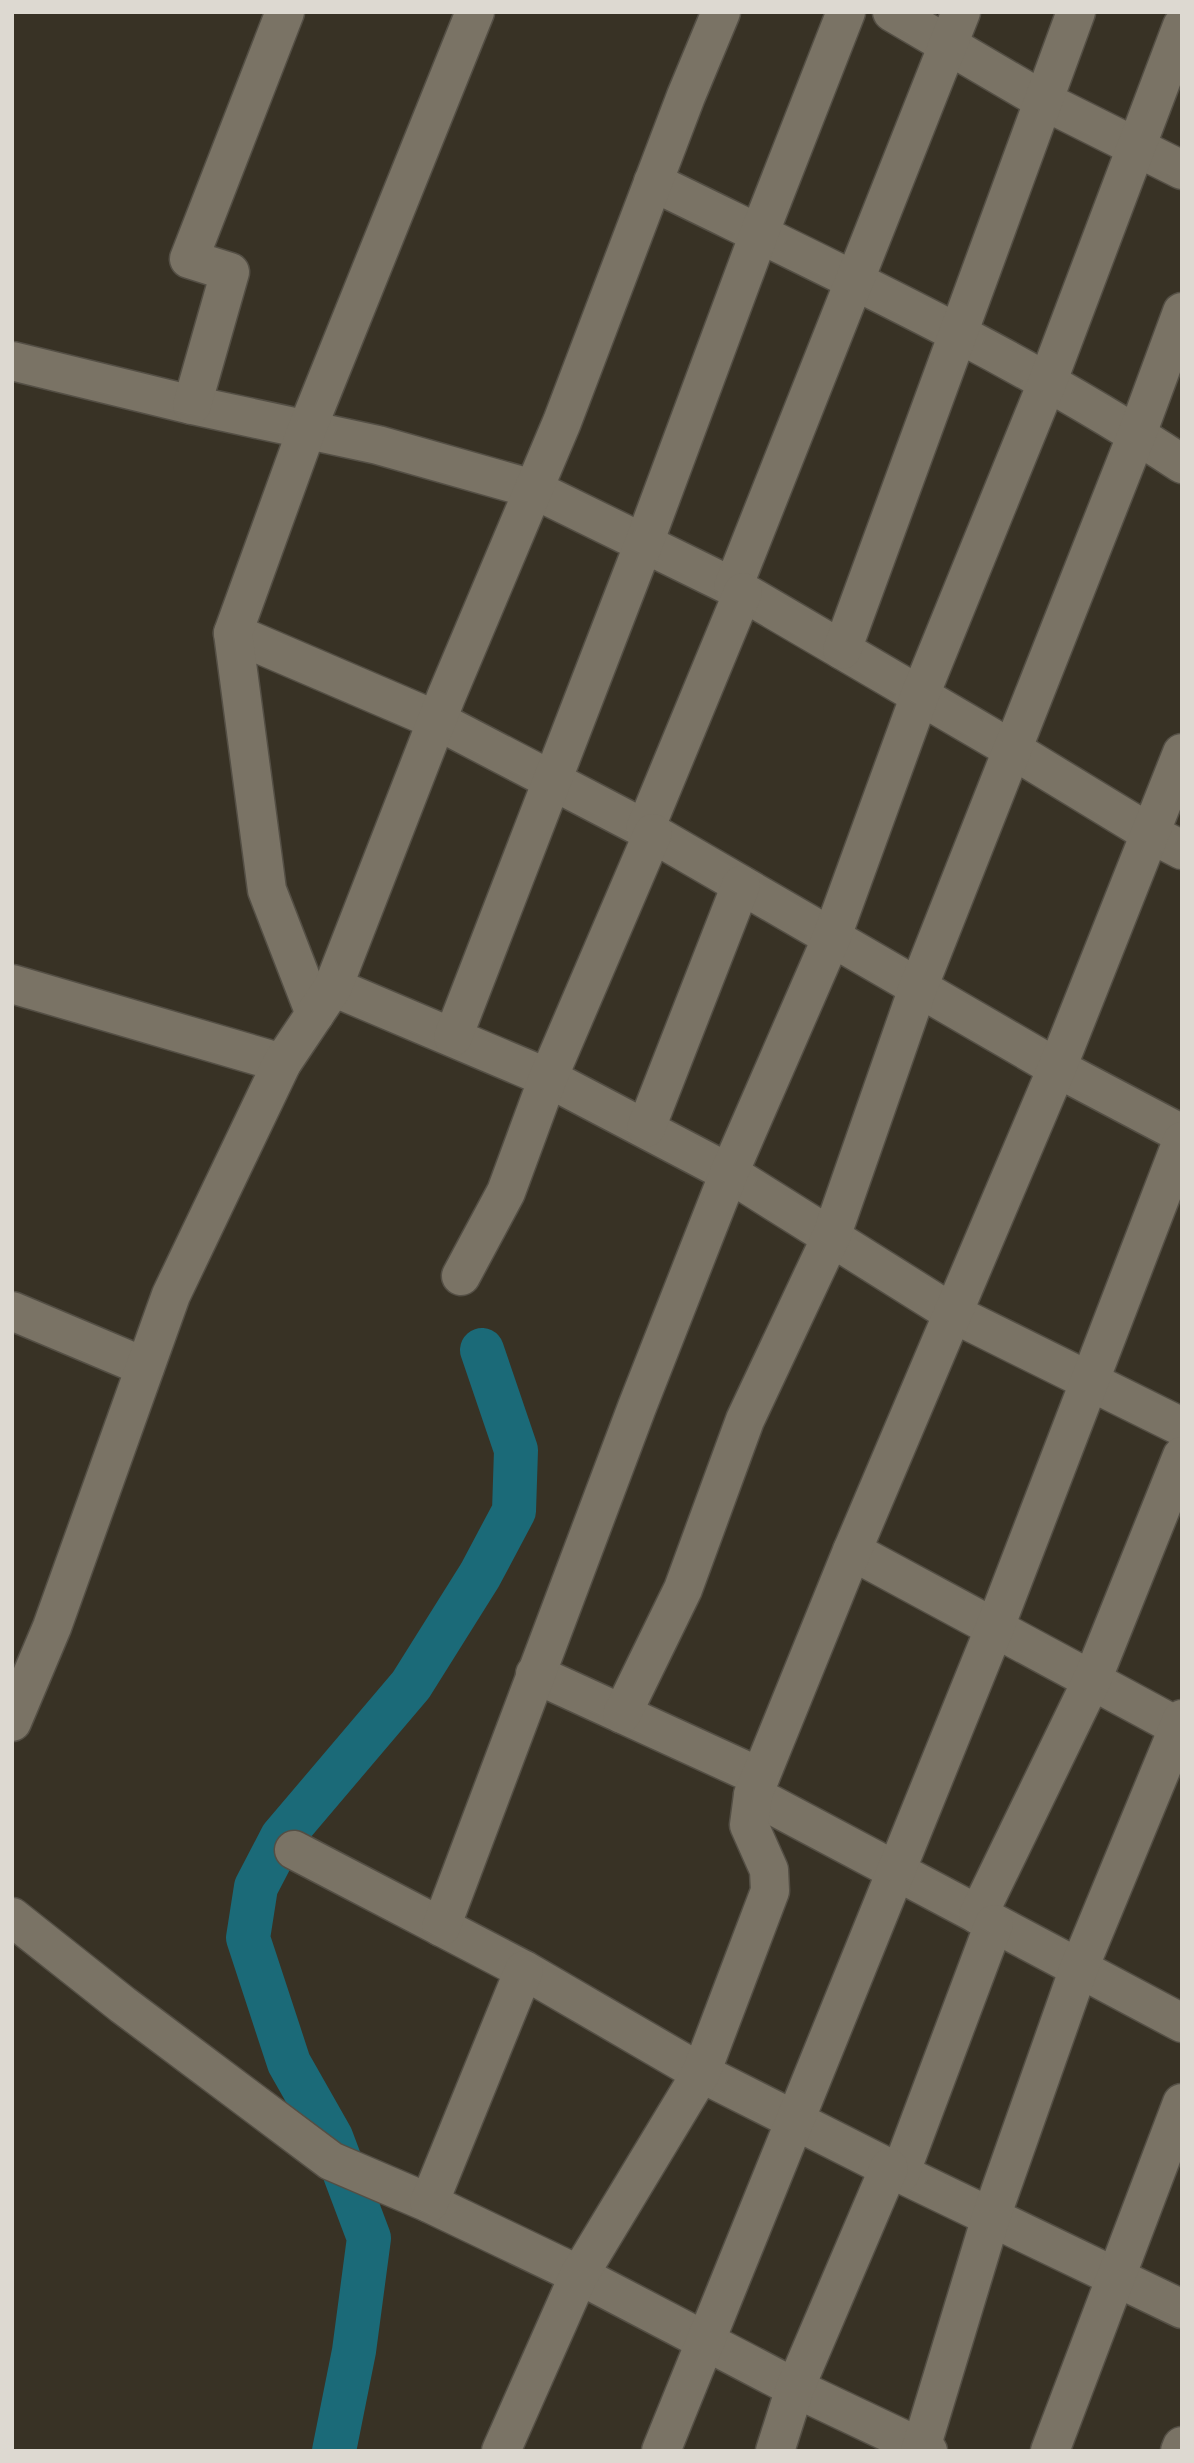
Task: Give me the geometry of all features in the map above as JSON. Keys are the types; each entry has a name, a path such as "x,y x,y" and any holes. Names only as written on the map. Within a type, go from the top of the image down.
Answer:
{"street":[{"path":"192,405 230,272 190,259 285,12"},
{"path":"475,12 307,429 233,633 267,890 324,1001 453,1037 548,1078 729,1173 952,1313 1182,1427"},
{"path":"12,1722 52,1627 171,1295 282,1063 324,1001 562,422 721,12"},
{"path":"453,1037 846,12"},
{"path":"892,12 954,28 1042,100 1182,170"},
{"path":"842,650 1076,12"},
{"path":"441,1927 632,1420 729,1173 831,939 919,695 1047,383 1182,26"},
{"path":"461,1276 506,1192 548,1078 649,831 854,281 954,28"},
{"path":"653,182 958,331 1137,434 1182,464"},
{"path":"622,1714 683,1589 745,1420 831,1237 918,988 1137,434 1182,312"},
{"path":"12,361 192,405 379,445 533,489 738,589 1166,842"},
{"path":"233,633 438,721 649,831 1057,1068 1182,1134"},
{"path":"501,2451 579,2275 701,2073 770,1891 769,1870 749,1825 756,1786 852,1551 1057,1068 1166,842 1182,753"},
{"path":"646,1128 741,886"},
{"path":"12,984 282,1063"},
{"path":"661,2451 793,2120 995,1628 1182,1141"},
{"path":"12,1311 145,1367"},
{"path":"775,2451 795,2388 895,2171 986,1920 1092,1680 1182,1455"},
{"path":"12,1917 123,2005 342,2166 429,2203 579,2275 706,2343 923,2450 991,2217 1079,1968 1181,1725 852,1551"},
{"path":"535,1674 622,1714 756,1786 897,1871 1182,2023"},
{"path":"295,1850 524,1970 701,2073 895,2171 1182,2309"},
{"path":"429,2203 524,1970"},
{"path":"1050,2451 1182,2103"}],"waterway":[{"path":"334,2451 354,2351 369,2238 331,2137 289,2063 248,1938 256,1887 282,1837 411,1685 480,1575 514,1511 516,1450 482,1350"}]}
